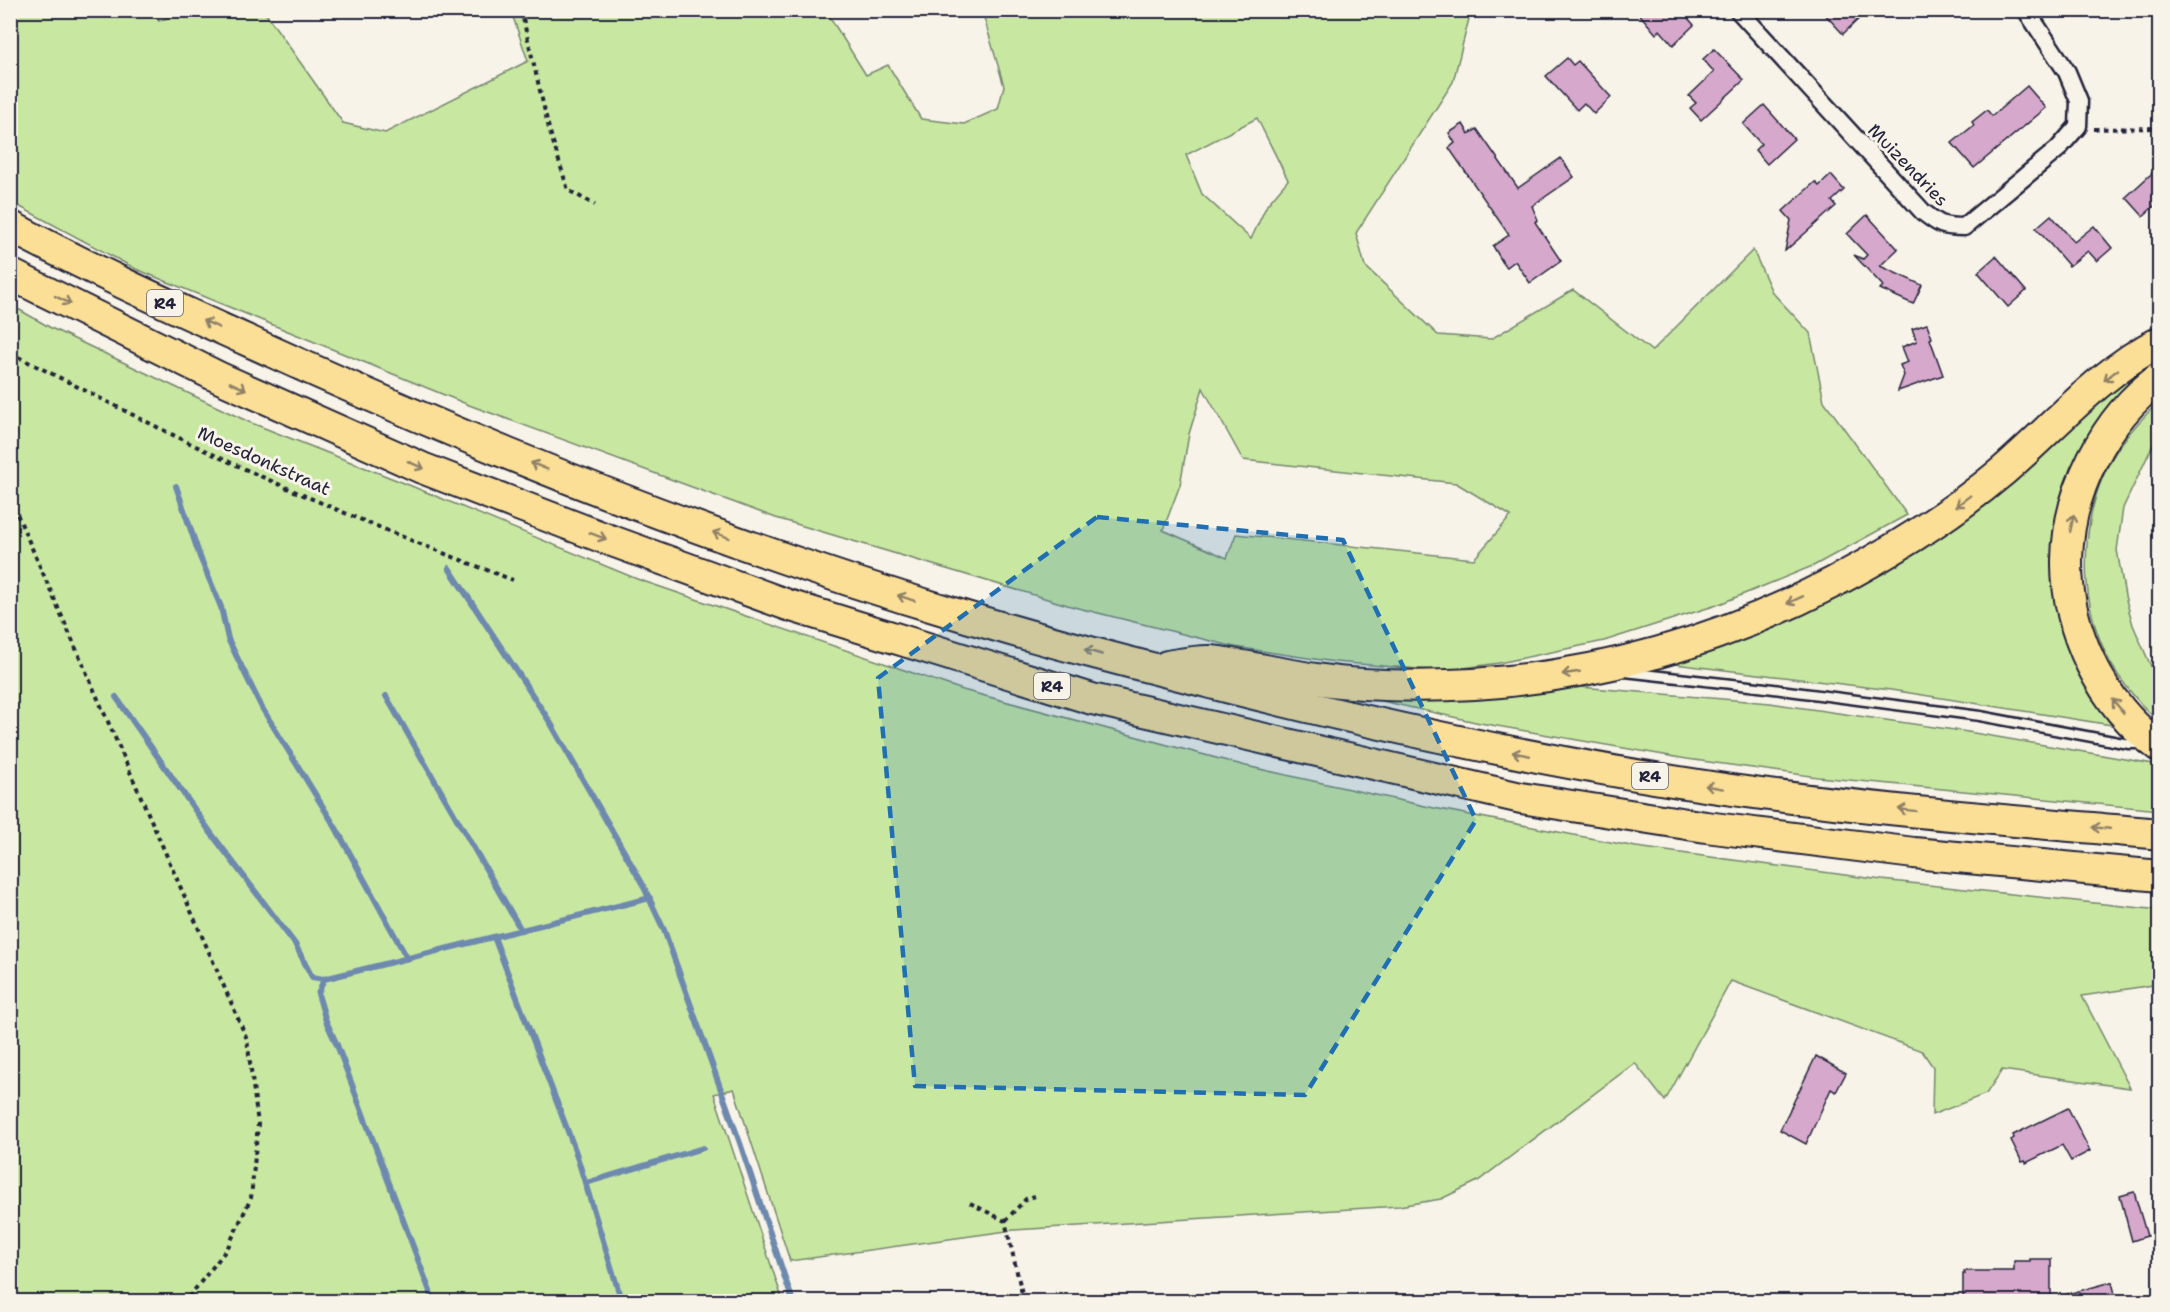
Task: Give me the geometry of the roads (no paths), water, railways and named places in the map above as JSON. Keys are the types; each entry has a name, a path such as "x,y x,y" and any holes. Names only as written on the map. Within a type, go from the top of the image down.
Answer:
{"highway":[{"name":"R4","path":"10,226 147,295 435,425 622,500 799,563 950,612 1149,668 1418,734 1532,756 1733,790 1933,813 2160,834"},
{"name":"R4","path":"10,274 218,377 433,472 788,605 1092,699 1521,798 1706,827 1914,853 2160,876"},
{"path":"1149,668 1209,661 1337,682 1407,687 1477,685 1604,668 1703,639 1771,612 1834,582 1898,545 1948,512 2002,471 2108,376 2146,349 2160,342"},
{"path":"2158,745 2131,723 2109,695 2088,659 2070,601 2067,560 2070,525 2080,490 2096,452 2119,418 2148,386 2160,378"}],"street":[{"name":"Muizendries","path":"1738,10 1923,212 1943,227 1964,226 2058,149 2078,126 2079,101 2067,72 2026,10"}],"lane":[{"path":"1604,668 1980,716 2129,744 2158,745"}],"waterway":[{"path":"176,486 200,557 221,607 228,639 262,708 336,828 407,958"},
{"path":"449,568 550,722 642,883 664,930 740,1143 793,1302"},
{"path":"386,696 521,930"},
{"path":"116,697 211,833 295,944 312,977 324,979 650,898"},
{"path":"494,937 575,1150 622,1302"},
{"path":"324,979 318,994 326,1021 434,1302"},
{"path":"586,1183 703,1148"}]}
